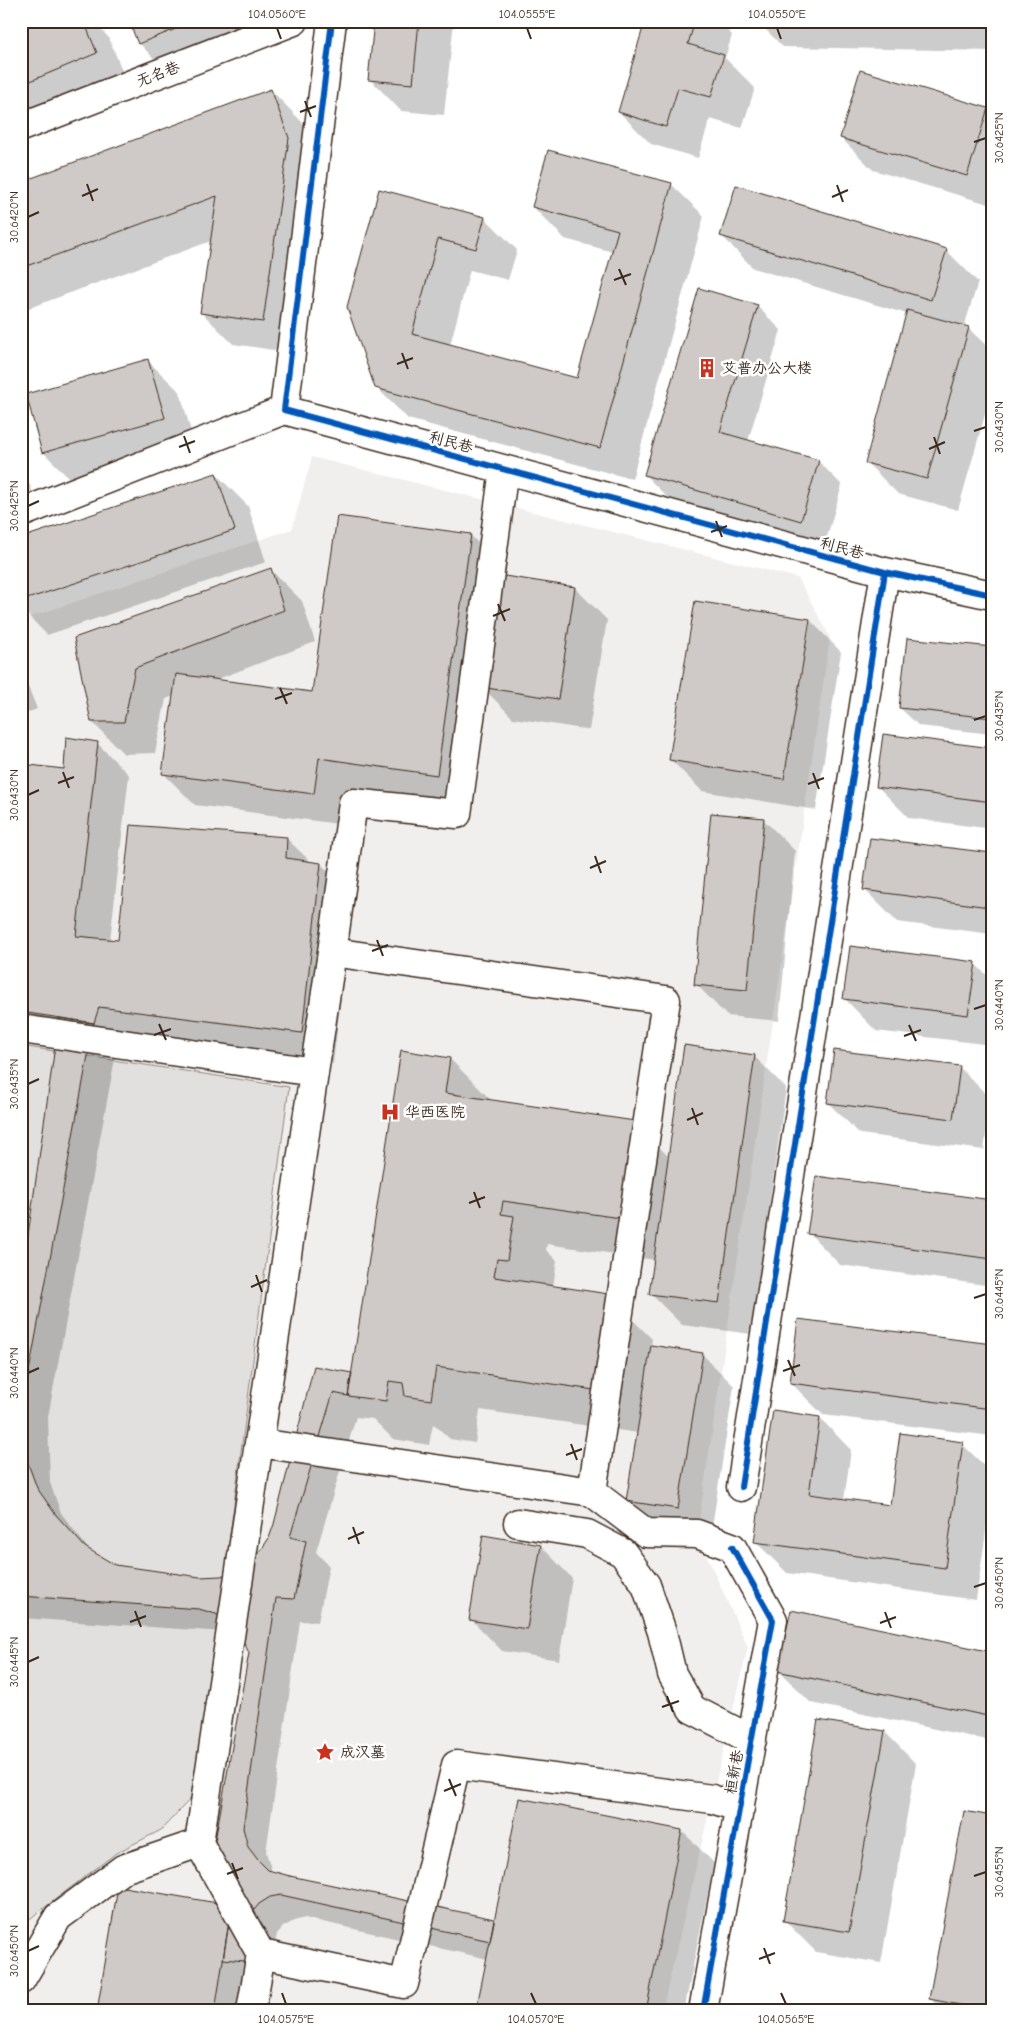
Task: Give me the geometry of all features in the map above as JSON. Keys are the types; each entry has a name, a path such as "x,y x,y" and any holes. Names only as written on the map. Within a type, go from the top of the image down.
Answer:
{"street":[{"name":"无名巷","path":"21,127 294,21"},
{"path":"21,513 284,410 332,21"},
{"name":"利民巷","path":"284,410 885,572 992,595"},
{"path":"251,2011 261,1954 199,1843 353,803 457,814 504,469"},
{"path":"741,1487 885,572"},
{"path":"258,1443 592,1492 666,1000 332,952"},
{"path":"21,1029 314,1072"},
{"name":"桓新巷","path":"592,1492 646,1533 697,1534 732,1547 773,1620 702,2011"},
{"path":"518,1523 587,1534 624,1553 646,1585 662,1632 672,1674 692,1709 752,1740"},
{"path":"261,1954 404,1984 456,1764 712,1799 740,1808"},
{"path":"21,1980 58,1917 123,1870 199,1843"}],"shaded area":[{"name":"华西医院","path":"312,457 798,578 830,637 697,1534 748,1647 662,2011 21,2011 21,689 25,688 21,674 21,620 292,529"},
{"path":"21,1046 289,1087 196,1793 161,1830 116,1853 27,1921 21,1932"}],"building":[{"path":"37,21 84,21 97,53 21,85 21,28"},
{"path":"129,21 196,21 138,44"},
{"path":"374,21 419,21 413,84 368,80"},
{"path":"645,21 695,21 688,44 724,55 711,97 678,88 666,127 618,112"},
{"path":"860,70 988,108 967,176 840,138"},
{"path":"271,89 289,138 263,322 200,313 217,196 21,268 21,182"},
{"path":"548,150 672,183 600,448 375,388 347,307 379,189 485,217 476,249 438,239 412,334 577,378 618,230 532,207"},
{"path":"736,185 947,249 931,300 720,236"},
{"name":"艾普办公大楼","path":"699,288 758,305 720,432 819,460 801,521 644,475"},
{"path":"907,310 969,327 927,479 865,463"},
{"path":"148,359 165,418 42,453 26,394"},
{"path":"216,473 235,530 21,601 21,538"},
{"path":"337,516 471,534 437,775 319,758 314,794 162,774 176,674 312,692"},
{"path":"271,568 284,610 135,668 124,722 91,722 74,638"},
{"path":"498,575 575,587 558,699 480,687"},
{"path":"695,601 810,619 784,779 669,760"},
{"path":"907,638 992,647 992,718 899,708"},
{"path":"883,734 992,748 992,802 876,787"},
{"path":"66,737 98,742 76,936 118,940 130,825 287,837 286,858 321,863 302,1033 99,1007 94,1023 21,1012 21,764 64,769"},
{"path":"711,813 764,818 747,990 694,985"},
{"path":"870,838 992,853 992,883 989,907 863,890"},
{"path":"850,946 976,962 968,1015 843,999"},
{"path":"59,1018 94,1023 25,1393 26,1458 37,1488 56,1515 85,1547 115,1565 200,1577 221,1576 245,1567 259,1553 269,1538 314,1366 352,1373 348,1396 333,1393 290,1537 306,1541 294,1599 276,1598 243,1828 248,1847 268,1870 494,1919 490,1941 281,1895 270,1897 259,1904 254,1910 245,1961 223,1959 229,1922 207,1885 249,1653 243,1641 227,1622 216,1614 199,1609 21,1596 21,1284"},
{"path":"684,1045 755,1055 719,1303 649,1294"},
{"path":"401,1050 450,1058 445,1093 635,1121 620,1218 503,1201 501,1214 514,1216 507,1260 497,1259 494,1277 609,1294 594,1390 436,1367 431,1400 405,1396 403,1383 389,1381 386,1401 348,1396"},
{"path":"834,1050 960,1066 953,1119 827,1103"},
{"path":"816,1176 992,1200 992,1259 807,1234"},
{"path":"798,1319 992,1344 992,1409 790,1383"},
{"path":"651,1345 703,1353 678,1509 626,1501"},
{"path":"773,1410 820,1417 809,1494 890,1505 900,1433 963,1442 945,1568 754,1542"},
{"path":"483,1535 541,1545 527,1629 469,1620"},
{"path":"791,1610 992,1652 992,1717 777,1671"},
{"path":"818,1720 885,1731 849,1932 783,1921"},
{"path":"992,1761 992,1782 987,1781"},
{"path":"519,1798 682,1830 646,2011 476,2011"},
{"path":"964,1811 992,1816 992,2011 929,1999"},
{"path":"118,1886 217,1903 229,1922 215,2011 97,2011"}],"cycle path":[{"path":"332,21 284,410 885,572 992,595"},
{"path":"741,1487 885,572"},
{"path":"703,2011 773,1620 732,1547"}],"place":[{"name":"艾普办公大楼","path":"707,368"},
{"name":"华西医院","path":"390,1112"},
{"name":"成汉墓","path":"325,1752"}]}
